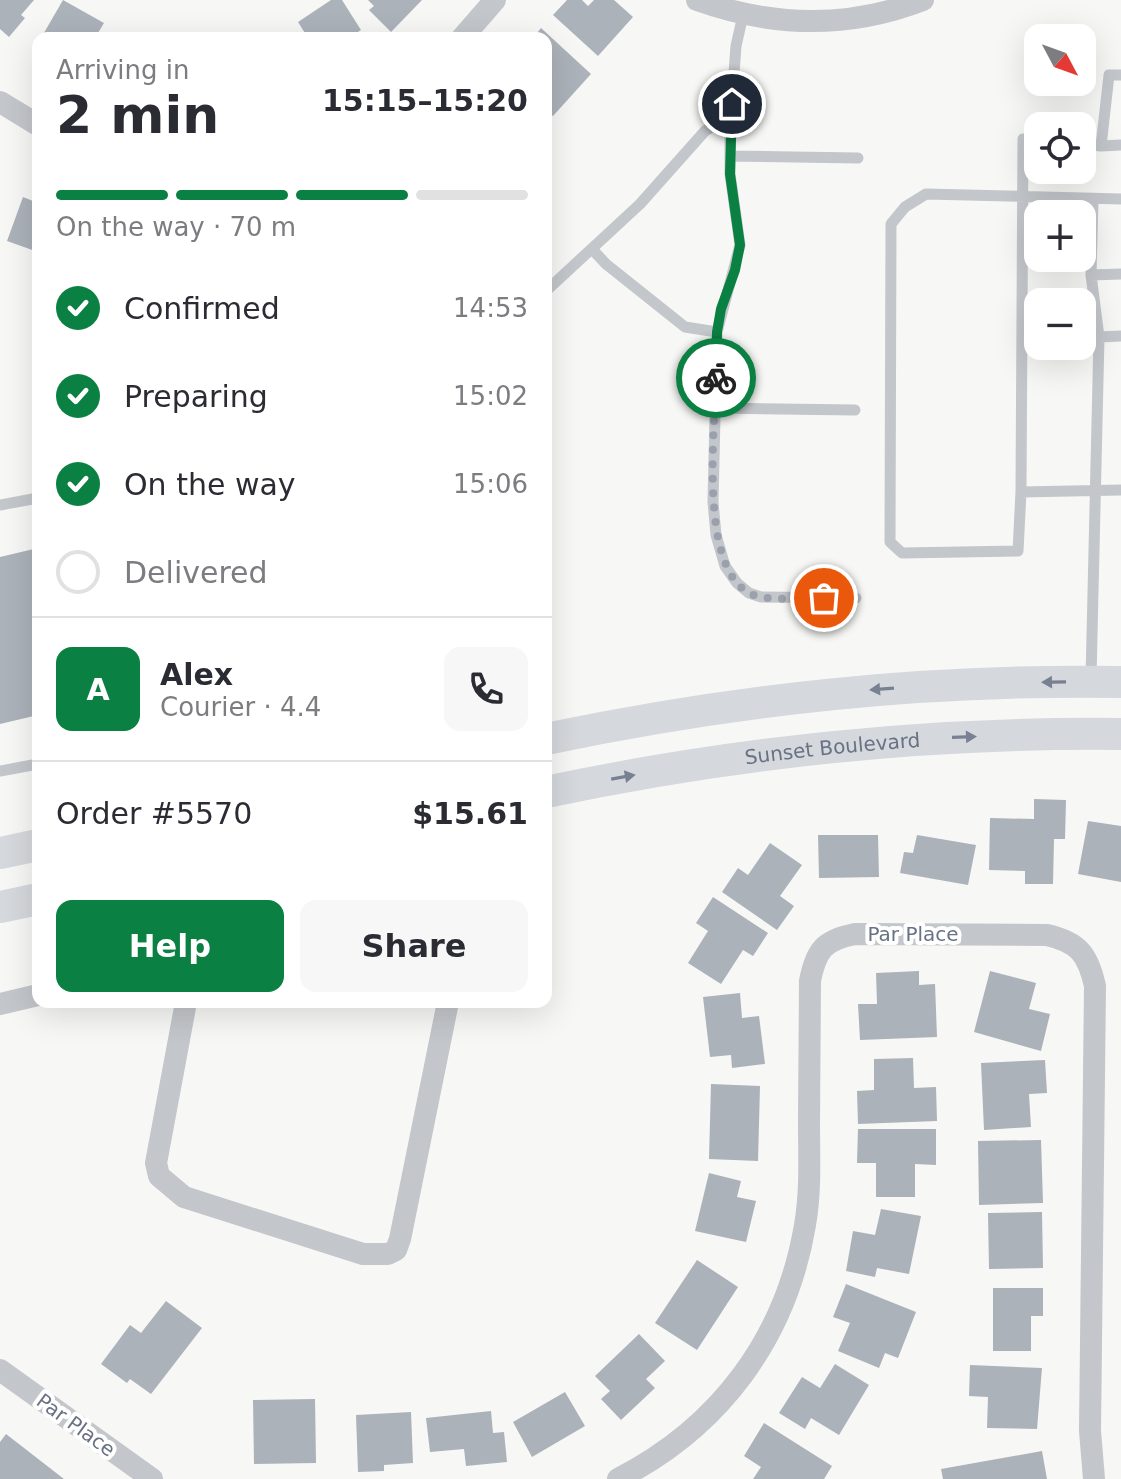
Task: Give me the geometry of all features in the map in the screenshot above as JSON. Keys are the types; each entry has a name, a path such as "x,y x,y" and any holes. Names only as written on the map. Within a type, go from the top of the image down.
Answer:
{"main road":[{"path":"552,738 708,709 833,692 952,685 1106,682"},
{"name":"Sunset Boulevard","path":"552,791 714,762 840,745 955,737 1121,734"},
{"path":"0,853 32,846"},
{"path":"0,907 32,900"}],"street":[{"path":"467,32 495,0"},
{"path":"697,0 743,15 793,22 868,16 923,0"},
{"path":"0,102 32,121"},
{"name":"Par Place","path":"618,1479 652,1472 703,1420 749,1368 784,1305 805,1223 809,1174 810,981 813,963 822,948 837,938 855,934 1047,935 1064,939 1080,949 1091,966 1095,986 1090,1431 1094,1479"},
{"path":"0,1004 32,996"},
{"path":"185,1008 156,1163 159,1176 184,1197 363,1254 379,1255 396,1250 400,1239 447,1008"},
{"name":"Par Place","path":"0,1370 152,1479"}],"lane":[{"path":"743,15 736,46 730,127 730,156 740,245 717,332 713,502 716,535 725,566 749,593 761,597 856,598"},
{"path":"1101,146 1109,75 1121,75"},
{"path":"552,286 640,204 705,131 713,126 730,127"},
{"path":"1024,139 1023,139 1023,199 1021,492 1018,551 902,553 890,542 891,224 905,207 926,194 1023,199 1121,199"},
{"path":"1096,145 1121,145"},
{"path":"730,156 858,158"},
{"path":"1093,199 1091,275 1099,337 1095,490 1106,682"},
{"path":"592,249 606,264 685,327 717,332"},
{"path":"1091,275 1121,274"},
{"path":"1099,337 1121,336"},
{"path":"715,408 855,410"},
{"path":"1021,492 1121,490"},
{"path":"0,505 32,499"},
{"path":"0,771 32,765"}],"building":[{"path":"0,0 34,0 21,15 25,18 9,37 0,29"},
{"path":"63,0 104,23 99,32 44,32"},
{"path":"331,0 342,0 361,30 304,32 298,22"},
{"path":"368,0 422,0 391,32 369,10 374,6"},
{"path":"567,0 582,0 588,6 594,0 614,0 633,17 598,56 553,15"},
{"path":"552,38 591,74 552,115"},
{"path":"23,197 32,201 32,250 7,241"},
{"path":"32,549 32,716 0,724 0,557"},
{"path":"1034,799 1066,800 1065,839 1054,839 1053,884 1025,884 1025,871 989,870 990,818 1034,819"},
{"path":"1088,821 1121,826 1121,882 1078,874"},
{"path":"818,835 878,835 879,877 819,878"},
{"path":"917,835 976,845 968,885 900,873 904,852 913,853"},
{"path":"770,843 802,865 780,896 794,906 777,930 722,892 738,868 748,875"},
{"path":"713,897 768,933 753,956 743,950 721,984 688,963 708,931 696,923"},
{"path":"919,971 919,985 935,984 937,1037 860,1040 858,1004 877,1004 876,973"},
{"path":"990,971 1036,983 1029,1009 1050,1014 1041,1051 974,1032"},
{"path":"740,993 742,1018 759,1016 765,1064 732,1068 731,1055 710,1057 703,997"},
{"path":"913,1058 914,1088 936,1087 937,1121 858,1124 857,1091 874,1090 874,1059"},
{"path":"1045,1060 1047,1093 1029,1094 1031,1127 984,1130 981,1063"},
{"path":"711,1084 760,1086 758,1161 709,1159"},
{"path":"858,1129 936,1129 936,1165 915,1164 915,1197 876,1197 876,1163 857,1163"},
{"path":"1041,1140 1043,1203 979,1205 978,1141"},
{"path":"709,1173 741,1181 737,1197 756,1201 746,1242 695,1231"},
{"path":"881,1209 921,1216 909,1274 877,1268 875,1277 846,1271 853,1231 875,1235"},
{"path":"1042,1212 1043,1268 989,1269 988,1213"},
{"path":"697,1260 738,1287 697,1350 655,1323"},
{"path":"846,1284 916,1312 898,1358 885,1353 879,1368 838,1351 850,1323 833,1317"},
{"path":"993,1288 1043,1288 1043,1316 1031,1316 1031,1351 993,1351"},
{"path":"166,1301 202,1328 151,1394 130,1379 127,1383 101,1364 130,1325 141,1333"},
{"path":"639,1334 665,1361 646,1379 655,1388 621,1420 601,1399 610,1391 595,1376"},
{"path":"835,1364 869,1385 839,1435 811,1418 805,1429 779,1413 802,1377 820,1388"},
{"path":"970,1365 1042,1368 1037,1429 987,1428 988,1397 969,1396"},
{"path":"565,1392 585,1426 532,1457 513,1422"},
{"path":"315,1399 316,1463 254,1464 253,1400"},
{"path":"491,1411 493,1433 504,1432 507,1462 466,1466 464,1449 430,1452 426,1418"},
{"path":"411,1412 413,1463 384,1465 384,1471 358,1472 356,1415"},
{"path":"764,1423 832,1466 824,1479 753,1479 761,1467 744,1456"},
{"path":"6,1434 64,1479 0,1479 0,1442"},
{"path":"1042,1451 1047,1479 943,1479 941,1469"}],"way so far":[{"path":"716,378 713,502 716,535 725,566 737,583 749,593 761,597 824,598"}],"route":[{"path":"716,378 721,309 740,245 730,174 732,104"}]}
